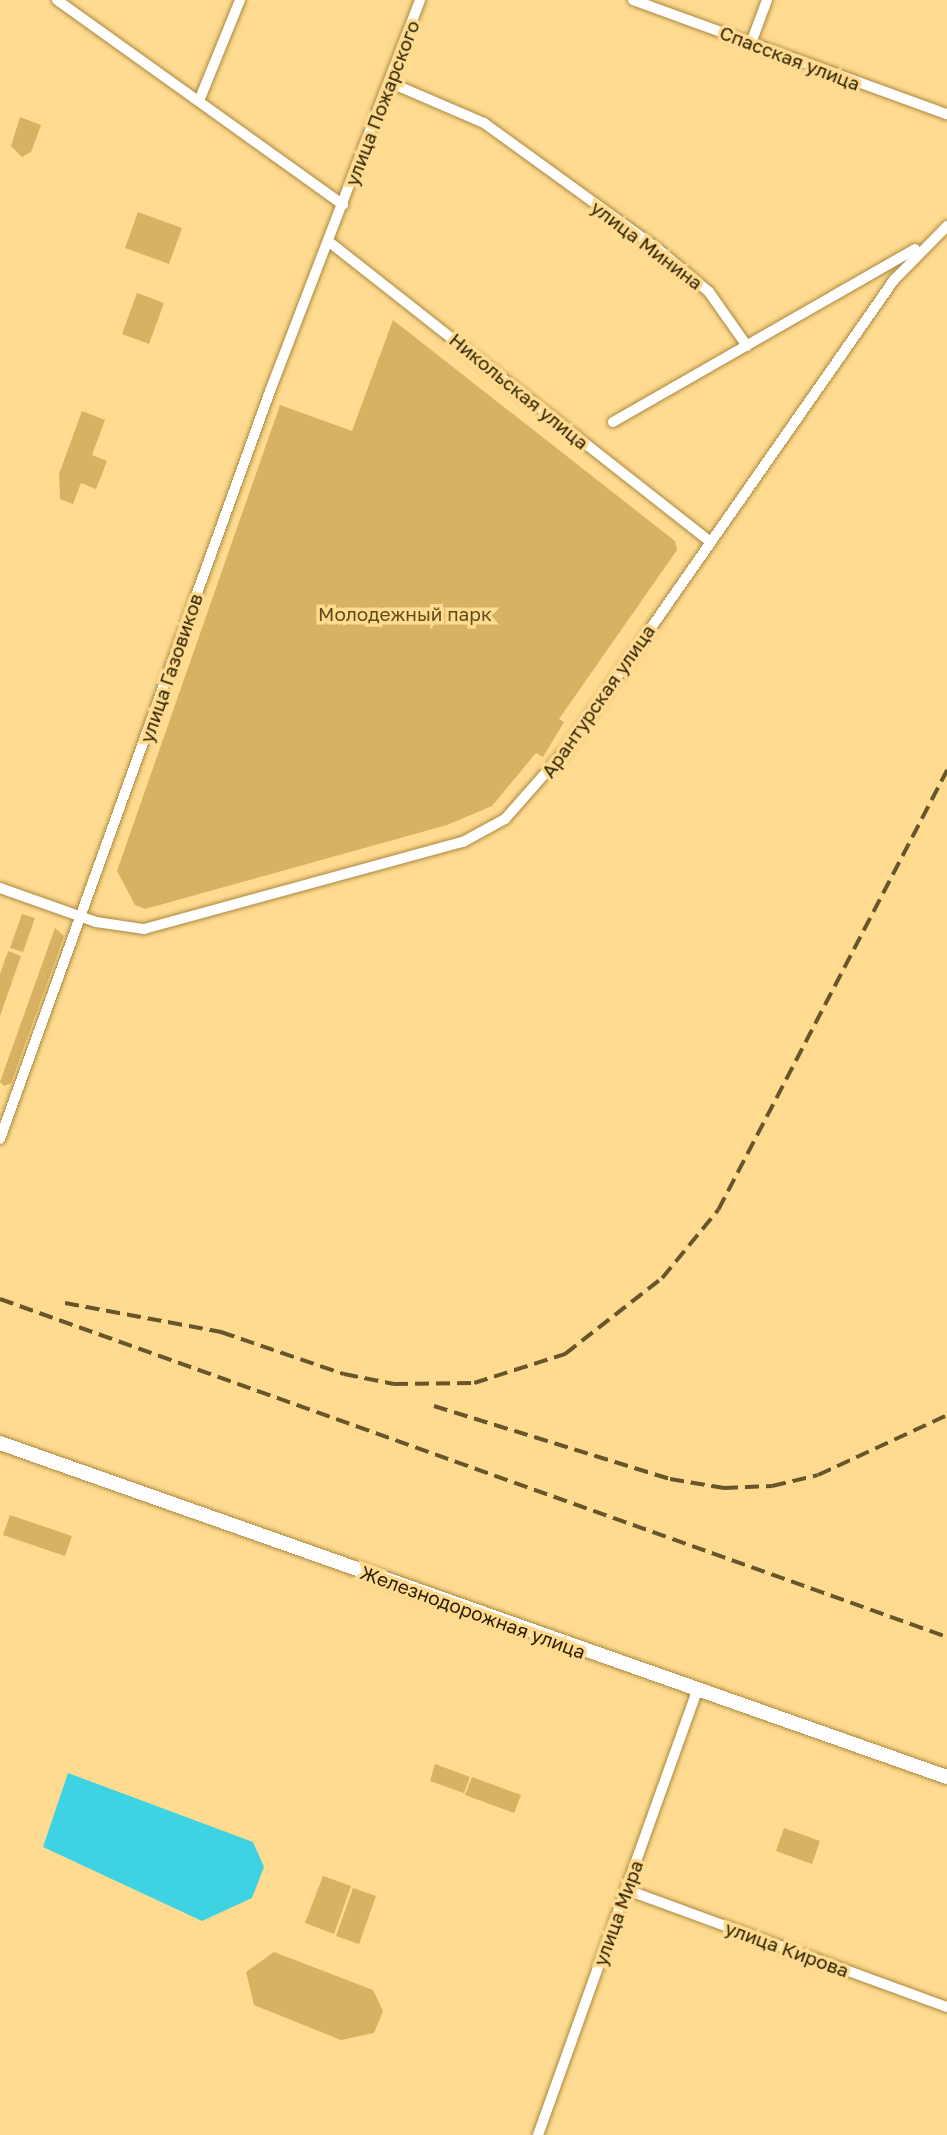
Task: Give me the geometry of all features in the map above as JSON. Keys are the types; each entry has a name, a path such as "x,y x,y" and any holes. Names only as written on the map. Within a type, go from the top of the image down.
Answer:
{"main road":[{"name":"Железнодорожная улица","path":"0,1443 947,1777"}],"street":[{"path":"57,0 343,205"},
{"path":"199,101 240,0"},
{"name":"улица Пожарского","path":"343,205 420,0"},
{"name":"Спасская улица","path":"633,0 947,114"},
{"path":"751,43 767,0"},
{"name":"улица Минина","path":"391,83 484,123 658,249 709,292 747,346"},
{"name":"улица Газовиков","path":"2,1135 85,918 343,205"},
{"name":"Арантурская улица","path":"0,888 85,918 128,929 157,926 483,833 537,788 923,244 947,226"},
{"name":"Никольская улица","path":"328,241 710,542"},
{"path":"613,422 923,244"},
{"name":"улица Мира","path":"538,2135 696,1690"},
{"name":"улица Кирова","path":"627,1890 947,2007"}],"green space":[{"path":"20,117 41,125 31,152 22,157 11,146"},
{"path":"138,212 182,228 169,264 125,248"},
{"path":"137,293 164,303 149,344 122,334"},
{"name":"Молодежный парк","path":"393,320 675,541 677,550 559,719 564,722 543,757 536,753 492,806 447,825 145,909 135,905 117,871 280,405 352,431"},
{"path":"82,411 105,420 92,455 107,461 96,489 81,483 73,504 60,499 59,474"},
{"path":"22,914 35,918 23,952 10,948"},
{"path":"55,928 64,936 11,1083 4,1086 0,1082"},
{"path":"8,951 21,956 0,1016 0,974"},
{"path":"10,1515 72,1536 65,1556 3,1535"},
{"path":"435,1764 470,1777 464,1793 430,1781"},
{"path":"472,1777 521,1795 514,1813 465,1795"},
{"path":"784,1828 820,1841 812,1864 776,1851"},
{"path":"323,1876 351,1886 334,1934 305,1923"},
{"path":"353,1888 376,1896 359,1944 336,1936"},
{"path":"274,1952 373,1990 383,2011 374,2033 341,2040 254,2005 246,1972"}],"water":[{"path":"68,1773 253,1842 264,1867 252,1898 202,1921 43,1847"}],"railway":[{"path":"65,1303 221,1332 344,1374 394,1384 474,1383 565,1354 662,1278 718,1210 947,770"},
{"path":"0,1299 947,1637"},
{"path":"434,1406 670,1479 724,1488 772,1486 818,1475 947,1415"}]}
